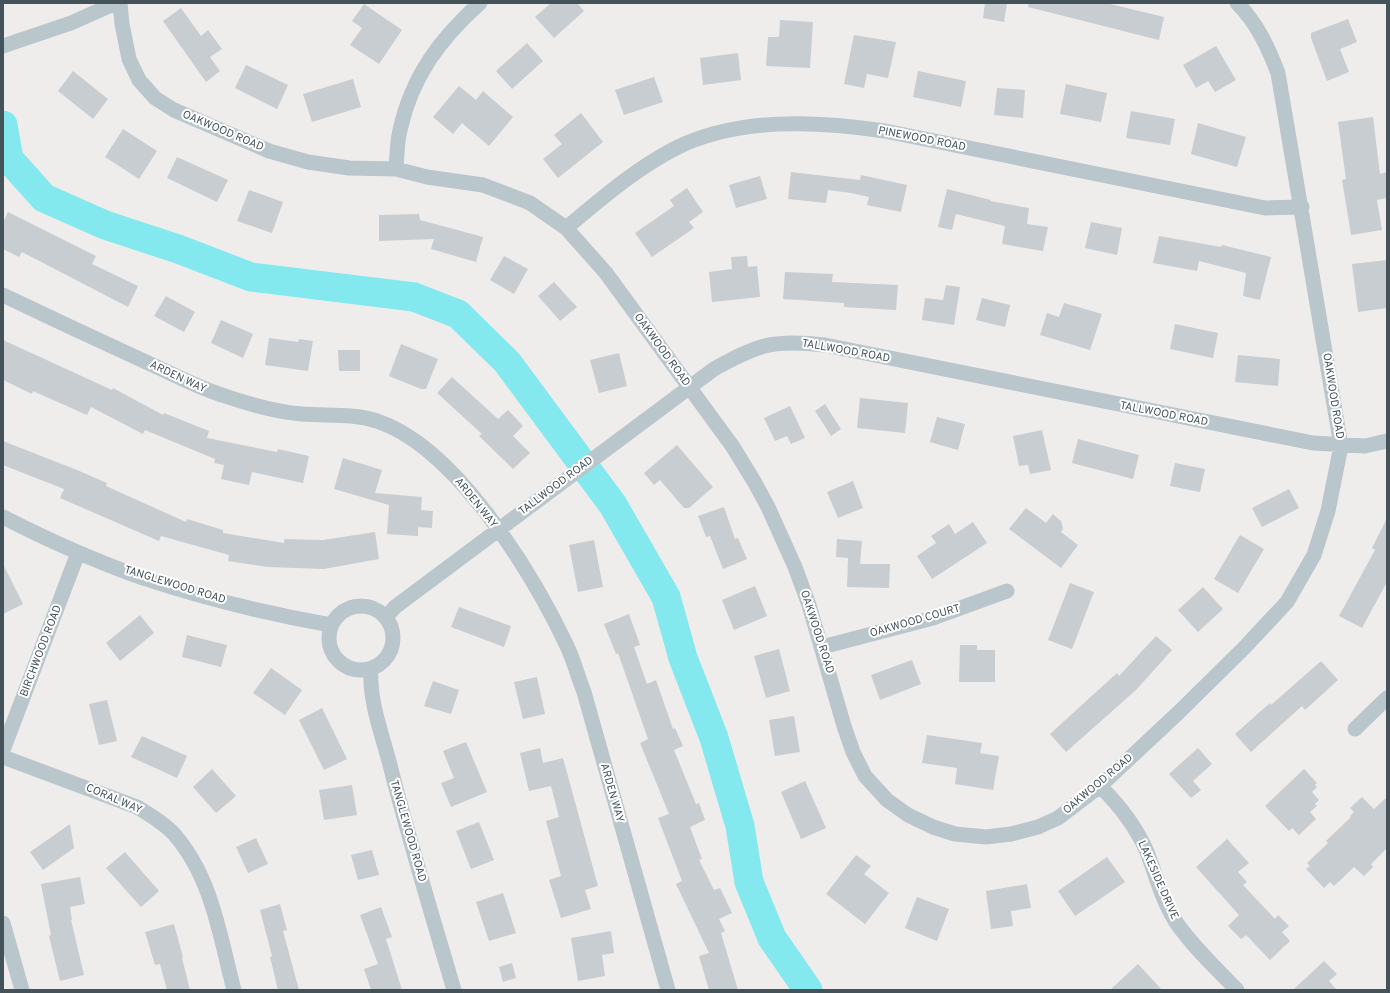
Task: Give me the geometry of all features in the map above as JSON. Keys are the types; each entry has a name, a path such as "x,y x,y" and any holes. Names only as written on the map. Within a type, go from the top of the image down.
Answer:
{"street":[{"path":"3,46 71,23 116,3"},
{"name":"OAKWOOD ROAD","path":"120,3 122,24 129,59 139,80 155,98 174,110 269,151 308,162 349,168 396,169 427,177 483,185 501,190 530,203 566,228 606,273 689,388 734,447 768,507 795,567 822,647 853,752 865,776 887,800 908,815 933,827 955,834 986,837 1011,834 1038,827 1058,818 1100,786 1194,697 1287,602 1314,555 1330,505 1341,446 1302,207 1278,73 1267,45 1249,15 1236,3"},
{"path":"396,169 399,131 408,99 421,73 434,51 480,3"},
{"name":"PINEWOOD ROAD","path":"566,228 611,190 677,148 711,136 741,128 780,125 853,126 885,131 1265,208 1302,207"},
{"name":"ARDEN WAY","path":"3,295 212,392 254,406 302,414 352,415 378,421 396,429 416,441 443,464 465,488 498,530 528,574 567,647 584,692 668,990"},
{"name":"TALLWOOD ROAD","path":"386,617 395,607 714,369 744,352 773,342 798,342 825,345 1313,443 1341,446 1365,446 1387,441"},
{"name":"TANGLEWOOD ROAD","path":"3,517 78,553 143,578 293,618 331,626"},
{"name":"BIRCHWOOD ROAD","path":"3,750 78,553"},
{"name":"OAKWOOD COURT","path":"822,647 933,618 1007,591"},
{"path":"356,606 367,606 377,610 386,617 392,626 394,637 393,648 384,661 371,670 360,671 350,669 341,664 334,656 330,646 329,636 331,626 337,616 345,610 356,606"},
{"name":"TANGLEWOOD ROAD","path":"371,670 370,680 374,703 402,813 454,990"},
{"path":"1355,729 1387,698"},
{"name":"CORAL WAY","path":"3,757 137,807 157,820 174,834 203,876 234,990"},
{"name":"LAKESIDE DRIVE","path":"1100,786 1121,807 1134,828 1146,851 1162,894 1176,922 1237,990"},
{"path":"3,923 22,990"}],"building":[{"path":"551,3 577,3 584,11 554,38 535,17"},
{"path":"985,3 1007,3 1004,22 983,18"},
{"path":"1029,3 1106,3 1164,17 1159,40 1028,7"},
{"path":"364,4 402,30 379,64 350,45 362,28 352,21"},
{"path":"181,8 201,36 208,30 222,49 210,57 220,71 206,82 163,21"},
{"path":"1348,19 1357,42 1340,49 1349,72 1327,81 1311,38 1311,33"},
{"path":"780,20 813,22 810,68 766,66 768,37 779,37"},
{"path":"854,35 896,42 888,78 867,74 864,88 844,84"},
{"path":"527,43 543,61 512,89 496,71"},
{"path":"1216,46 1236,80 1215,92 1208,81 1196,88 1183,65"},
{"path":"738,53 741,80 703,85 700,58"},
{"path":"246,65 288,85 277,109 235,88"},
{"path":"73,71 108,99 93,119 58,91"},
{"path":"918,71 966,81 961,107 913,97"},
{"path":"654,77 663,102 624,115 615,90"},
{"path":"353,79 361,107 312,122 303,94"},
{"path":"1066,84 1107,93 1101,122 1060,114"},
{"path":"459,86 476,100 483,91 513,117 489,146 462,123 453,134 433,117"},
{"path":"997,88 1025,90 1023,118 994,115"},
{"path":"1131,111 1175,119 1170,145 1126,138"},
{"path":"581,113 603,142 558,178 543,159 562,144 554,135"},
{"path":"1373,117 1380,174 1387,172 1387,198 1377,200 1382,230 1351,235 1342,180 1346,179 1338,122"},
{"path":"1198,123 1246,137 1237,167 1191,154"},
{"path":"123,129 157,151 139,179 105,157"},
{"path":"177,157 228,180 217,202 167,178"},
{"path":"791,172 860,180 861,175 907,185 901,212 867,205 869,197 828,190 826,203 788,199"},
{"path":"760,176 767,199 736,208 729,185"},
{"path":"687,188 703,212 689,222 694,228 652,257 635,233 674,206 670,200"},
{"path":"947,189 991,200 990,201 1029,208 1027,224 1048,227 1043,251 1002,244 1005,226 956,214 952,230 938,227"},
{"path":"249,190 283,202 272,233 237,221"},
{"path":"8,212 96,256 92,264 138,286 128,307 22,252 19,257 3,249 3,223"},
{"path":"419,214 420,220 483,237 476,262 431,249 434,239 379,241 379,215"},
{"path":"1091,222 1122,228 1117,255 1085,248"},
{"path":"1159,236 1221,247 1222,245 1271,257 1260,300 1243,296 1246,273 1199,261 1197,271 1153,263"},
{"path":"504,256 528,269 514,294 490,280"},
{"path":"747,256 748,267 757,266 760,297 712,302 709,272 732,269 731,257"},
{"path":"1387,260 1387,308 1358,312 1352,264"},
{"path":"785,272 833,274 832,282 898,285 896,310 844,307 844,303 783,299"},
{"path":"554,282 577,307 560,321 538,296"},
{"path":"946,285 960,287 954,325 922,320 925,298 943,300"},
{"path":"166,296 195,312 184,332 154,316"},
{"path":"982,298 1010,305 1005,327 976,320"},
{"path":"1064,303 1102,314 1090,350 1040,335 1047,313 1059,317"},
{"path":"221,320 253,334 243,358 211,343"},
{"path":"1175,324 1218,333 1213,358 1170,349"},
{"path":"269,338 298,342 299,339 313,341 308,371 265,365"},
{"path":"3,340 112,390 113,388 163,415 164,413 209,431 207,438 277,452 278,449 309,456 303,483 252,472 249,485 221,479 224,465 214,463 215,459 145,430 143,434 91,407 87,415 33,391 32,394 3,380"},
{"path":"401,344 438,359 426,389 421,389 389,376"},
{"path":"338,350 360,350 360,371 339,371"},
{"path":"619,353 627,386 599,393 590,360"},
{"path":"1238,355 1280,359 1278,386 1235,382"},
{"path":"452,377 498,419 508,410 523,426 513,436 530,453 513,469 479,436 482,434 437,393"},
{"path":"860,398 908,403 905,433 857,428"},
{"path":"825,404 841,429 831,436 815,411"},
{"path":"790,406 805,438 791,444 787,436 775,441 764,418"},
{"path":"937,417 965,424 958,450 930,442"},
{"path":"1042,430 1051,470 1030,474 1028,465 1019,466 1013,436"},
{"path":"1078,439 1139,455 1133,479 1072,463"},
{"path":"3,441 107,483 106,486 186,522 187,519 223,530 223,533 284,543 284,539 323,540 375,532 379,559 324,569 268,567 228,561 229,555 161,536 159,541 60,498 64,489 3,465"},
{"path":"677,445 713,487 689,508 684,508 660,480 654,485 644,473"},
{"path":"343,458 382,470 375,493 422,497 421,510 433,511 432,528 418,527 418,536 387,534 389,505 334,489"},
{"path":"1175,463 1205,469 1200,492 1170,486"},
{"path":"853,481 863,508 838,518 827,492"},
{"path":"1289,489 1299,508 1262,527 1252,508"},
{"path":"724,507 735,539 738,538 747,559 723,569 710,536 706,537 698,516"},
{"path":"1026,508 1046,523 1053,514 1061,521 1063,529 1061,532 1078,545 1061,568 1009,529"},
{"path":"1387,518 1387,582 1362,628 1339,616 1375,550 1372,548"},
{"path":"973,522 987,543 932,579 917,556 936,543 931,536 949,524 955,534"},
{"path":"1240,535 1264,549 1238,593 1214,579"},
{"path":"837,539 862,541 860,564 890,564 889,588 847,587 848,558 836,557"},
{"path":"594,540 603,587 578,592 569,545"},
{"path":"3,564 23,604 3,614"},
{"path":"1070,583 1094,592 1072,649 1048,640"},
{"path":"755,586 767,616 734,630 722,600"},
{"path":"1203,587 1223,609 1198,632 1178,610"},
{"path":"459,607 511,626 504,647 451,627"},
{"path":"629,614 640,645 634,647 647,684 656,680 673,729 675,728 683,746 674,750 696,804 699,803 705,820 690,827 702,859 699,860 714,890 720,888 732,913 719,919 725,931 721,933 738,990 709,990 699,956 709,953 676,884 682,881 658,818 669,814 640,743 648,739 618,653 616,654 604,624"},
{"path":"140,615 154,633 120,661 106,643"},
{"path":"187,635 227,645 221,667 182,657"},
{"path":"1156,636 1172,650 1136,690 1066,752 1050,734 1117,673 1119,676"},
{"path":"960,645 977,645 977,650 995,650 995,682 959,682"},
{"path":"779,649 790,691 766,698 754,656"},
{"path":"912,660 921,684 880,700 871,675"},
{"path":"1321,661 1338,680 1305,710 1302,706 1251,752 1235,734"},
{"path":"271,668 302,690 285,715 253,693"},
{"path":"537,677 545,714 523,719 514,682"},
{"path":"433,681 459,690 451,714 424,706"},
{"path":"107,700 117,741 99,745 89,704"},
{"path":"322,708 347,759 324,770 299,720"},
{"path":"794,716 800,752 775,756 769,720"},
{"path":"927,735 982,743 980,753 999,756 993,790 955,784 957,768 922,763"},
{"path":"142,736 187,756 177,778 131,757"},
{"path":"466,742 487,792 451,807 441,783 454,778 443,751"},
{"path":"540,748 543,763 563,758 598,886 585,890 591,909 561,918 549,880 561,876 546,821 559,817 551,786 529,791 520,753"},
{"path":"1198,748 1212,764 1193,781 1201,790 1191,798 1169,774"},
{"path":"212,769 236,796 216,813 193,787"},
{"path":"1304,769 1317,783 1315,785 1317,787 1312,792 1319,800 1315,804 1317,806 1310,812 1316,819 1299,835 1292,828 1289,831 1265,806"},
{"path":"805,781 826,828 801,839 781,792"},
{"path":"352,785 357,815 324,820 319,790"},
{"path":"1362,797 1374,809 1387,797 1387,848 1371,864 1373,867 1364,876 1354,867 1334,886 1330,882 1324,888 1306,869 1310,866 1307,863 1328,843 1326,841 1351,817 1350,816 1354,812 1350,808"},
{"path":"479,822 494,860 471,869 456,831"},
{"path":"70,824 74,848 43,870 30,852"},
{"path":"256,838 268,864 248,873 236,847"},
{"path":"1227,839 1249,863 1238,872 1247,882 1243,885 1275,919 1278,915 1289,926 1282,932 1290,941 1270,960 1246,935 1241,939 1228,926 1239,915 1196,867"},
{"path":"372,850 379,875 358,880 351,855"},
{"path":"125,852 159,891 141,907 106,868"},
{"path":"856,855 871,866 864,874 889,893 865,924 826,894"},
{"path":"1107,857 1125,882 1075,916 1058,891"},
{"path":"80,877 85,904 70,907 71,920 84,975 60,981 49,936 51,935 41,884"},
{"path":"1027,884 1031,908 1011,911 1013,926 991,929 986,891"},
{"path":"503,893 516,933 489,941 476,902"},
{"path":"917,897 949,909 937,941 905,928"},
{"path":"280,904 287,930 283,931 299,990 278,990 270,957 272,956 260,910"},
{"path":"381,907 392,937 386,939 402,990 371,990 364,969 378,964 360,915"},
{"path":"174,924 190,990 167,990 160,964 155,965 145,932"},
{"path":"611,931 614,953 602,955 605,976 578,981 571,938"},
{"path":"1324,961 1337,974 1329,981 1337,990 1293,990"},
{"path":"512,963 516,978 503,982 499,967"},
{"path":"1138,964 1162,990 1110,990"}],"waterway":[{"path":"3,125 9,159 44,198 105,225 178,249 251,277 414,297 458,314 507,362 613,505 666,597 683,658 714,738 740,826 749,882 772,938 808,990"}]}
